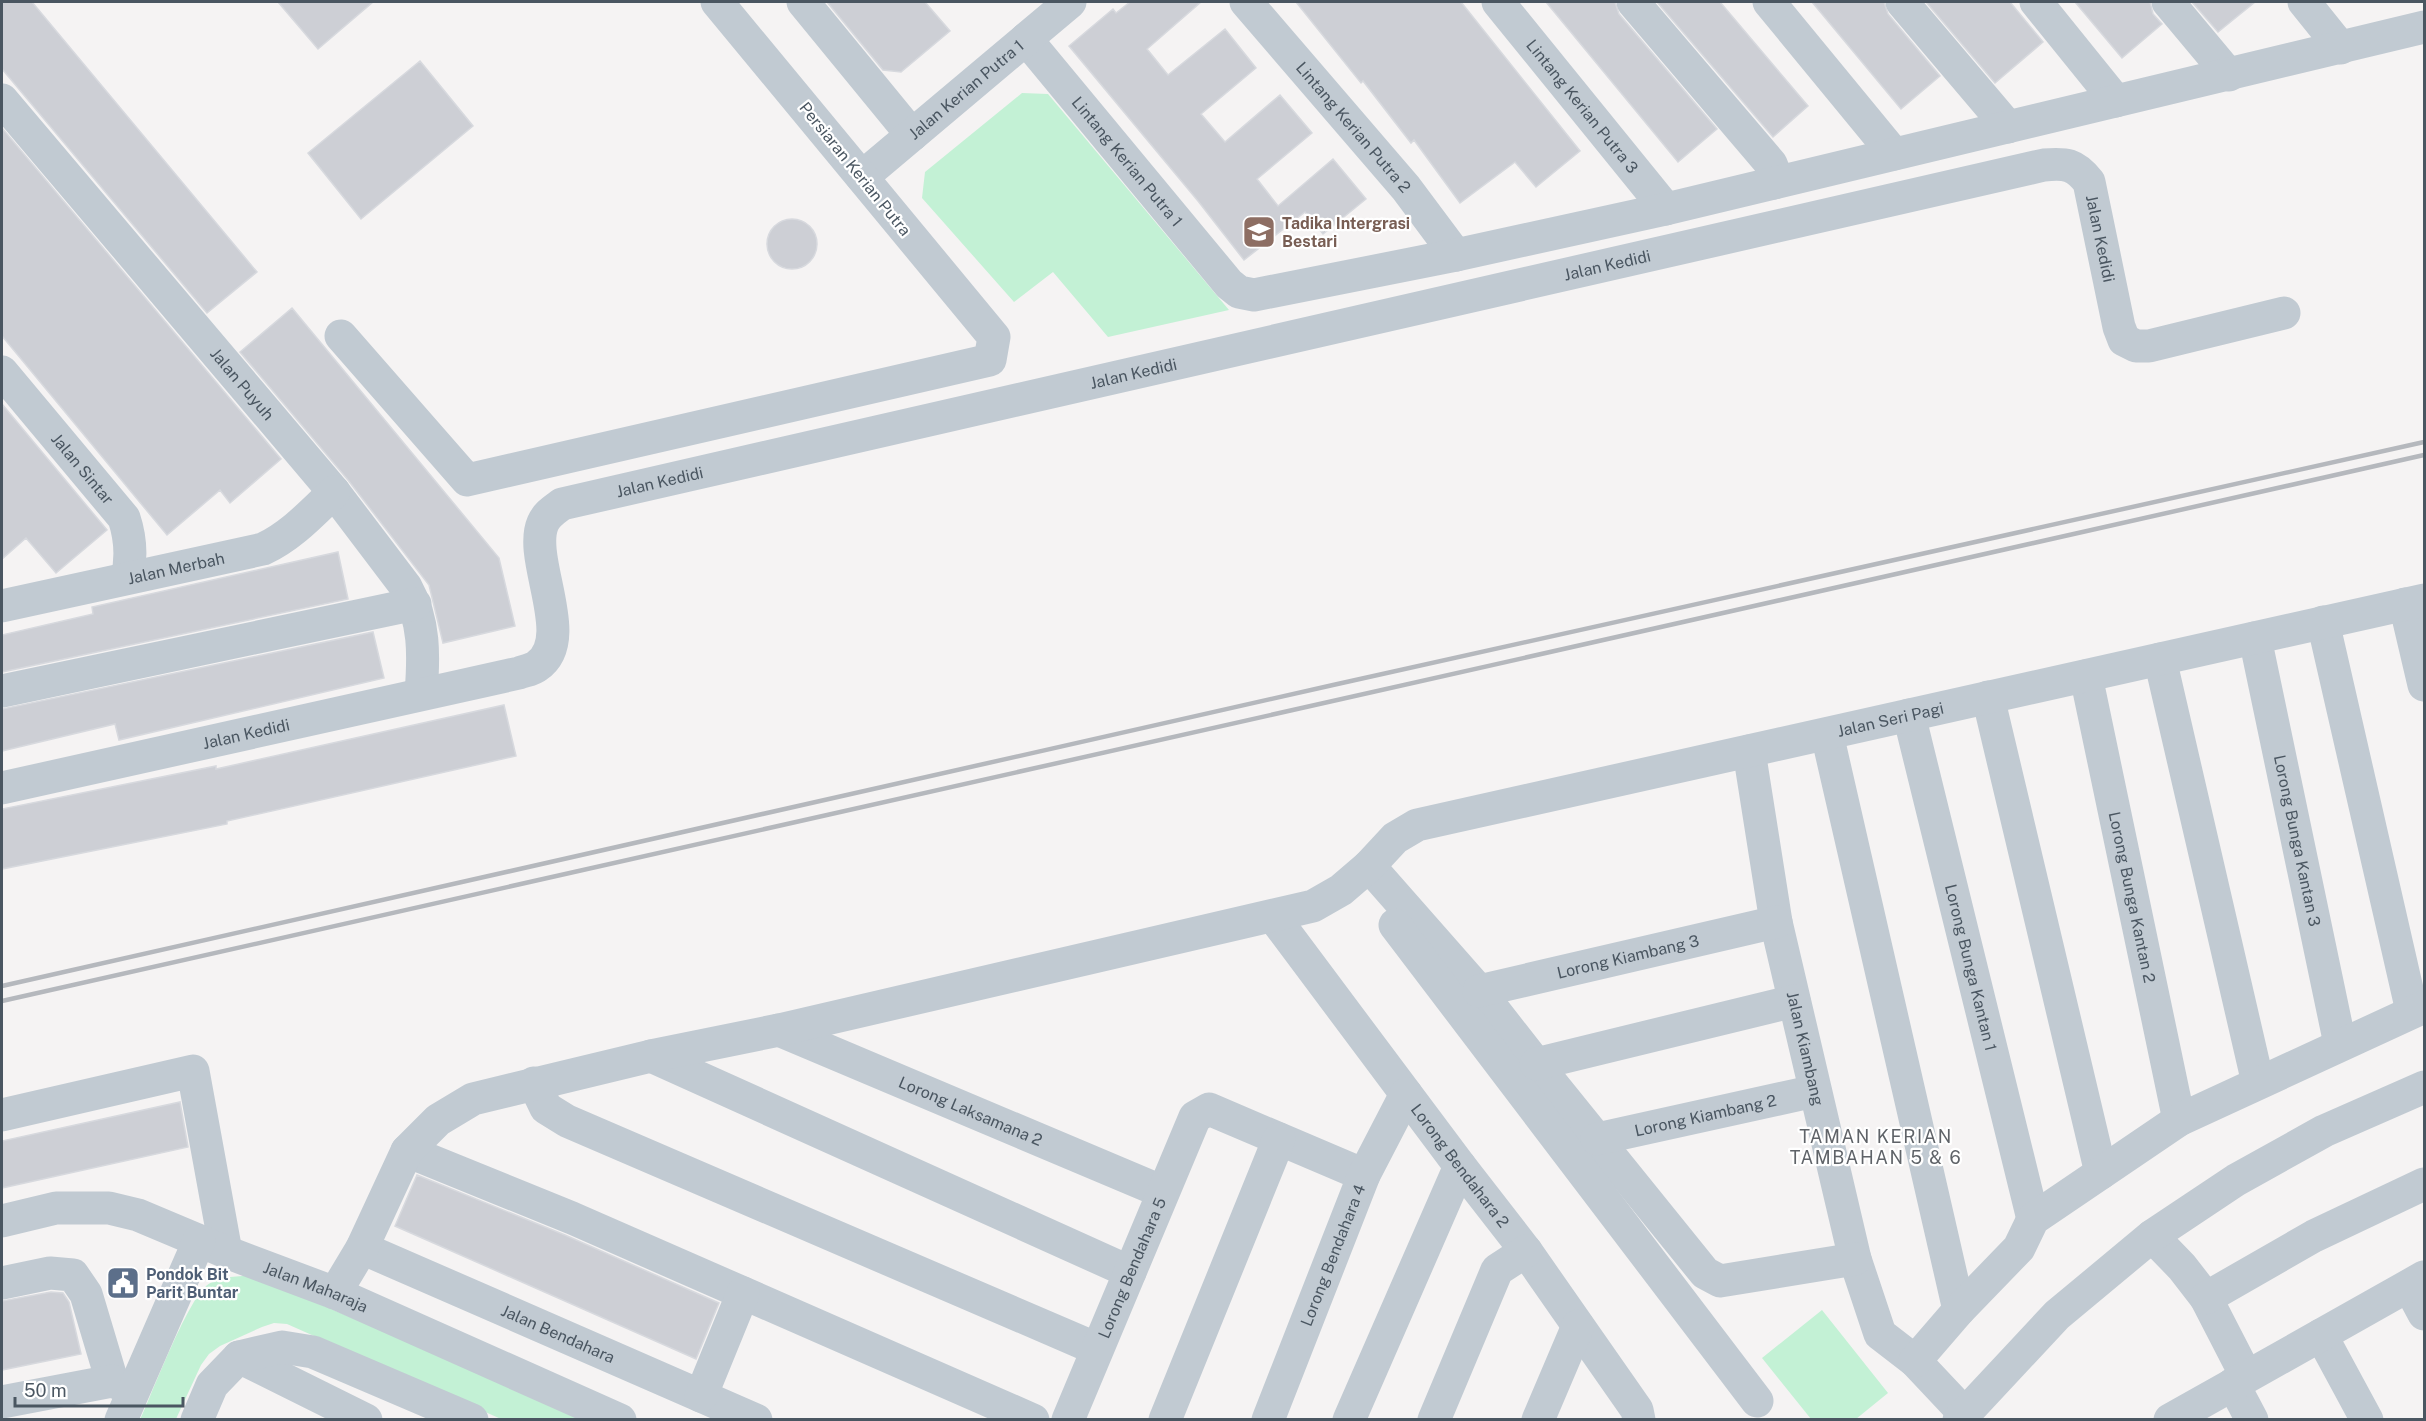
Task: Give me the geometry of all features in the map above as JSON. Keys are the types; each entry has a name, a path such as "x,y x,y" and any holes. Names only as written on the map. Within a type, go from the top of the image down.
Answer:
{"street":[{"name":"Persiaran Kerian Putra","path":"341,336 467,480 990,360 994,337 717,2"},
{"path":"802,2 912,135"},
{"name":"Jalan Kerian Putra 1","path":"862,177 1070,2"},
{"name":"Lintang Kerian Putra 2","path":"1246,2 1406,188 1456,255"},
{"name":"Lintang Kerian Putra 3","path":"1498,2 1666,209"},
{"path":"1633,2 1771,164 1774,183"},
{"path":"1769,2 1894,154"},
{"path":"1902,2 2008,127"},
{"path":"2036,2 2116,101"},
{"path":"2168,2 2229,75"},
{"path":"2304,2 2342,48"},
{"path":"1456,255 1666,209 2424,27"},
{"name":"Lintang Kerian Putra 1","path":"1026,39 1229,284 1239,292 1254,295 1456,255"},
{"name":"Jalan Puyuh","path":"2,100 334,492 406,587 415,604 424,656 421,694"},
{"name":"Jalan Kedidi","path":"2,788 519,673 537,666 551,648 552,624 540,542 542,526 549,513 562,504 2044,165 2061,163 2079,169 2089,182 2119,327 2124,340 2136,346 2149,346 2284,313"},
{"name":"Jalan Sintar","path":"2,372 124,518 130,534 131,552 127,578"},
{"name":"Jalan Merbah","path":"2,606 263,549 279,542 292,532 334,492"},
{"path":"2415,602 2424,685"},
{"name":"Jalan Seri Pagi","path":"335,1293 362,1248 408,1151 438,1120 473,1099 651,1056 779,1030 1313,906 1341,890 1364,871 1395,838 1417,825 2415,602"},
{"path":"2,691 415,604"},
{"path":"1915,1361 1959,1310 2019,1248 2034,1219 2180,1120 2418,1009 2323,622"},
{"name":"Lorong Bunga Kantan 3","path":"2255,638 2340,1044"},
{"path":"2160,659 2258,1083"},
{"name":"Lorong Bunga Kantan 2","path":"2086,676 2180,1120"},
{"path":"1988,697 2101,1173"},
{"name":"Lorong Bunga Kantan 1","path":"1909,715 2034,1219"},
{"path":"1827,734 1959,1310"},
{"name":"Jalan Kiambang","path":"1749,751 1776,922 1855,1259 1880,1334 1915,1361 1962,1416"},
{"path":"1364,871 1479,991 1705,1273 1720,1281 1855,1259"},
{"path":"1364,871 1759,1413"},
{"name":"Lorong Bendahara 2","path":"1273,916 1460,1167 1526,1251 1637,1410 1639,1419"},
{"name":"Lorong Kiambang 3","path":"1479,991 1776,922"},
{"path":"1536,1064 1794,1001"},
{"name":"Lorong Laksamana 2","path":"779,1030 1163,1192"},
{"path":"651,1056 1130,1272"},
{"path":"2,1114 193,1071 212,1247 123,1385 2,1402"},
{"path":"534,1083 546,1108 567,1121 1097,1349"},
{"path":"1962,1416 2057,1315 2152,1236 2236,1180 2324,1131 2424,1087"},
{"name":"Lorong Kiambang 2","path":"1597,1139 1815,1091"},
{"name":"Lorong Bendahara 4","path":"1268,1419 1364,1175 1406,1094"},
{"name":"Lorong Bendahara 5","path":"1068,1419 1195,1117 1209,1109 1278,1139"},
{"path":"1165,1419 1278,1139 1364,1175"},
{"path":"408,1151 572,1218 1033,1419"},
{"path":"1349,1419 1460,1167"},
{"path":"2206,1298 2314,1236 2424,1184"},
{"name":"Jalan Maharaja","path":"2,1221 56,1209 109,1208 138,1215 212,1247 335,1293 619,1419"},
{"path":"2152,1236 2182,1267 2206,1298 2252,1419"},
{"name":"Jalan Bendahara","path":"362,1248 756,1419"},
{"path":"1434,1419 1497,1270 1526,1251"},
{"path":"2,1282 50,1273 74,1275 86,1293 123,1385 121,1419"},
{"path":"2170,1419 2237,1375 2321,1335 2417,1281 2424,1314"},
{"path":"701,1396 743,1293"},
{"path":"1538,1419 1578,1326"},
{"path":"2321,1335 2367,1419"},
{"path":"197,1419 212,1385 239,1357 282,1347 313,1352 472,1419"},
{"path":"239,1357 366,1419"}],"green space":[{"path":"1022,93 1048,94 1229,310 1108,337 1053,272 1014,302 922,198 925,172"},
{"path":"251,1275 585,1417 583,1420 501,1419 287,1324 274,1323 220,1346 209,1354 201,1365 176,1419 140,1420 180,1329 198,1296 206,1286 216,1280"},
{"path":"1822,1310 1888,1393 1856,1419 1811,1419 1762,1358"}],"building":[{"path":"2,2 32,2 257,272 207,313 2,69"},
{"path":"278,2 373,2 318,49"},
{"path":"827,2 925,2 950,31 901,72 883,70"},
{"path":"1130,2 1201,2 1147,49 1168,75 1225,29 1256,68 1201,114 1225,142 1280,95 1312,133 1257,179 1278,206 1333,159 1366,199 1323,234 1305,212 1244,260 1069,46 1113,9 1116,13"},
{"path":"1296,2 1461,2 1580,151 1536,187 1515,162 1460,203 1414,140 1411,143 1363,81 1361,83"},
{"path":"1546,2 1615,2 1619,14 1717,129 1678,162"},
{"path":"1657,2 1720,2 1808,106 1773,137"},
{"path":"1812,2 1884,2 1888,14 1940,76 1901,109"},
{"path":"1926,2 2010,2 2043,42 1995,83"},
{"path":"2075,2 2150,2 2153,14 2162,24 2122,58"},
{"path":"2192,2 2255,2 2218,32"},
{"path":"420,61 473,126 361,219 308,153"},
{"path":"2,128 281,459 230,503 220,490 167,535 2,336"},
{"path":"787,219 797,219 810,226 817,239 817,249 810,262 797,269 787,269 778,265 771,258 767,249 767,239 771,230 778,223"},
{"path":"292,308 499,558 515,626 443,643 429,585 348,480 240,352"},
{"path":"2,404 107,530 56,573 26,538 2,559"},
{"path":"338,552 348,599 2,672 2,635 93,614 92,607"},
{"path":"373,632 384,678 119,740 115,724 2,751 2,709"},
{"path":"504,705 516,756 227,821 227,824 2,869 2,809 216,766 216,769"},
{"path":"180,1102 188,1147 2,1188 2,1141"},
{"path":"417,1175 565,1235 719,1303 696,1359 395,1226"},
{"name":"Pondok Bit Parit Buntar","path":"128,1268 135,1293 118,1298 111,1273"},
{"path":"51,1292 63,1293 69,1302 81,1354 2,1370 2,1301"}],"railway":[{"path":"2,986 1333,685 2424,442"},
{"path":"2,1001 2424,455"}],"place":[{"name":"Tadika Intergrasi Bestari","path":"1259,232"},
{"name":"Pondok Bit Parit Buntar","path":"123,1283"}],"district":[{"name":"TAMAN KERIAN TAMBAHAN 5 & 6","path":"1876,1146"}]}
